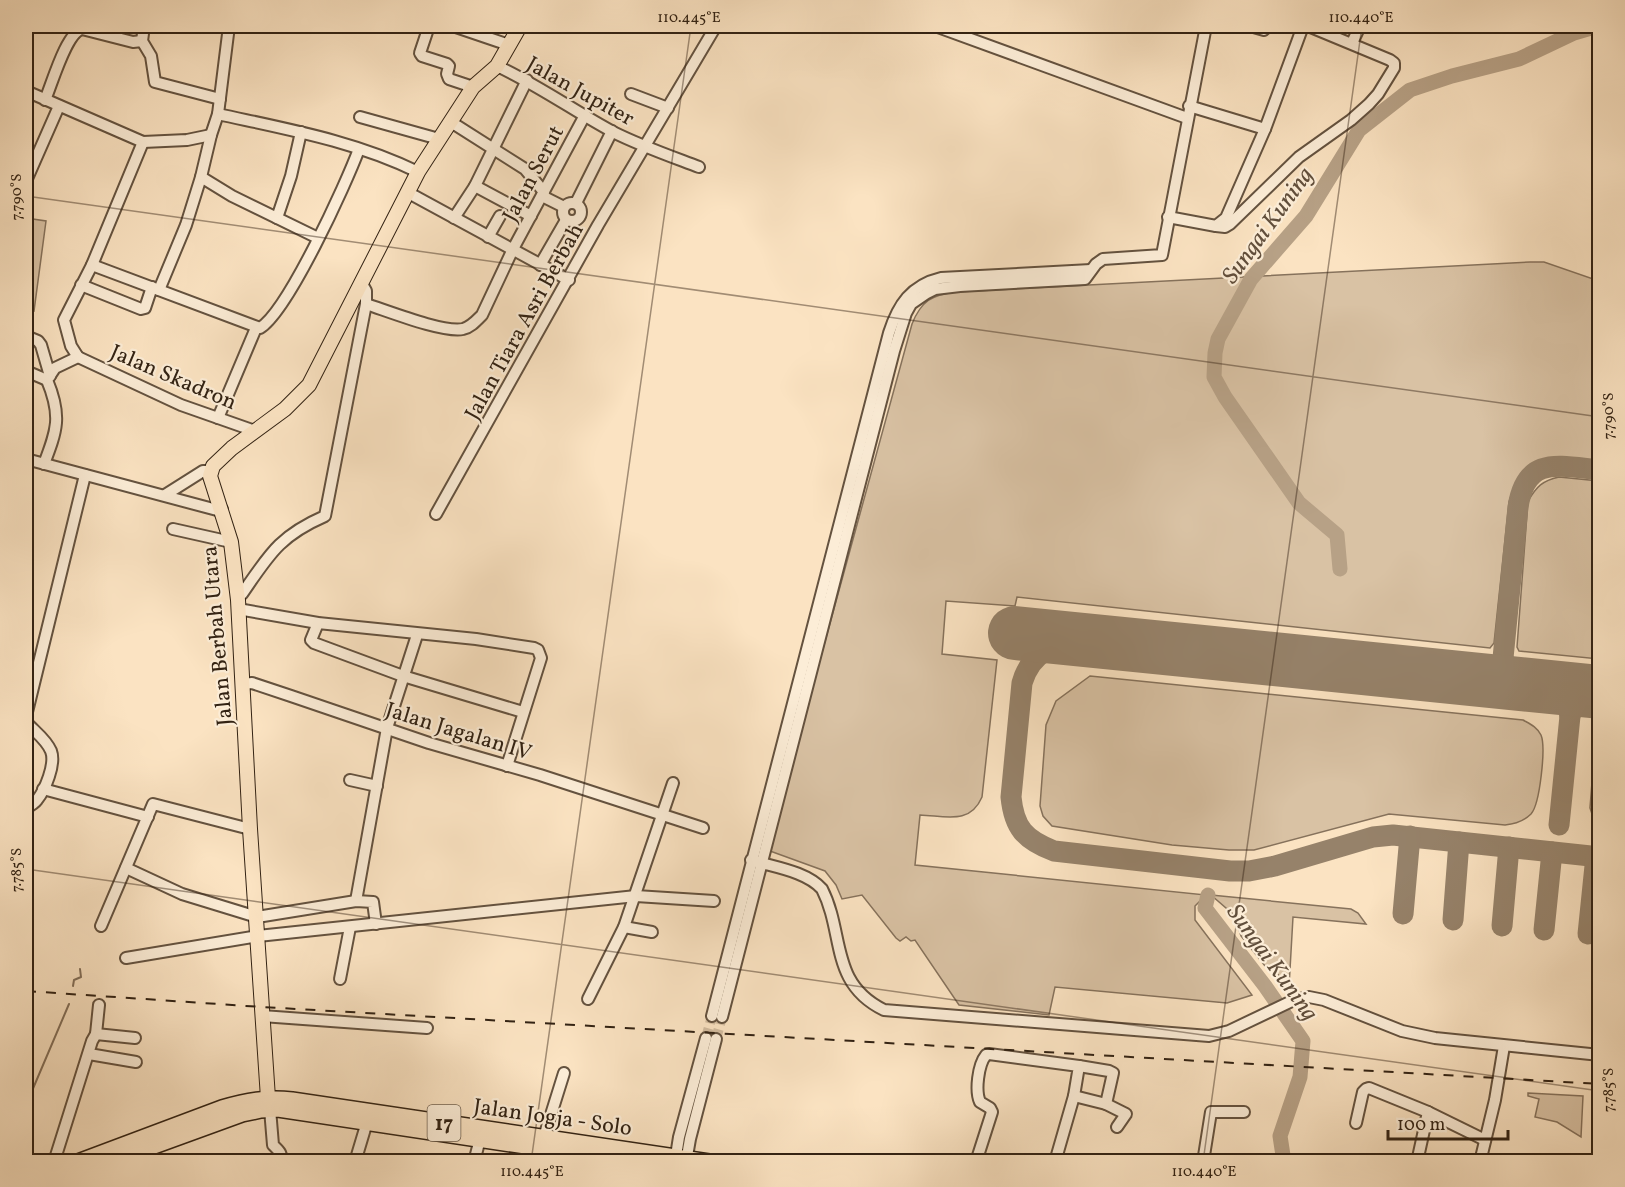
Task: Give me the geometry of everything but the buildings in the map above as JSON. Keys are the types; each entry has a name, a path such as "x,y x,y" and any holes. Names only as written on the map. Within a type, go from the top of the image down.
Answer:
{"highway":[{"name":"Jalan Jogja - Solo","path":"110,1161 269,1104 292,1100 581,1141 681,1159 709,1161"},
{"name":"Jalan Jogja - Solo","path":"78,1161 245,1101 367,1122 631,1161"}],"main road":[{"path":"211,471 213,466 232,448 296,400 309,385 418,172 473,87 497,66 520,26"},
{"name":"Jalan Berbah Utara","path":"211,471 211,481 231,542 238,602 250,829 269,1104"}],"street":[{"path":"144,26 142,41 151,56 155,82 220,99"},
{"path":"81,285 141,309 145,308 186,225 201,177 218,114 229,26"},
{"path":"429,26 420,54 447,64 449,67 447,75 450,79 473,87"},
{"path":"453,26 508,45"},
{"name":"Jalan Tiara Asri Berbah","path":"436,514 598,225 716,26"},
{"path":"935,26 961,30 1187,118"},
{"path":"717,1016 806,673 889,333 904,300 920,286 941,278 1088,275 1103,259 1161,257 1206,26"},
{"path":"1250,26 1264,30"},
{"path":"1216,226 1226,218 1231,208 1265,129 1304,26"},
{"path":"1168,217 1216,226 1230,224 1299,157 1352,120 1378,94 1394,68 1394,62 1308,26"},
{"path":"1352,43 1360,26"},
{"path":"45,100 70,39 77,31 82,29 133,42 142,41"},
{"name":"Jalan Jupiter","path":"497,66 527,80 612,131 699,167"},
{"path":"454,218 475,186 527,80"},
{"path":"26,91 143,142 187,140 211,135"},
{"path":"631,94 668,108"},
{"path":"26,181 59,106"},
{"path":"1189,106 1265,129"},
{"path":"218,114 301,132 359,148 418,172"},
{"name":"Jalan Serut","path":"366,304 448,329 466,328 482,315 513,249 585,115"},
{"path":"360,117 439,139"},
{"path":"451,122 525,169 543,194 564,207"},
{"path":"576,203 612,131"},
{"path":"277,218 291,176 301,132"},
{"path":"48,378 56,368 78,357 71,346 64,320 92,265 143,142"},
{"path":"92,265 256,328 264,326 274,315 318,238 348,178 359,148"},
{"path":"201,177 232,196 318,238"},
{"path":"475,186 531,216"},
{"path":"407,192 569,280"},
{"path":"569,203 576,203 581,210 580,216 574,221 566,220 562,214 564,207 569,203"},
{"path":"488,237 500,216"},
{"path":"580,216 598,225"},
{"path":"540,265 566,220"},
{"path":"361,282 365,287 366,304 325,516 288,535 271,552 238,602 318,623 417,635 476,639 538,650 541,657 507,766"},
{"path":"218,418 256,328"},
{"path":"26,336 38,341 41,345 55,405 57,422 54,439 44,464"},
{"name":"Jalan Skadron","path":"78,357 181,405 255,431"},
{"path":"26,371 48,378"},
{"path":"26,459 217,510 222,509"},
{"path":"165,495 203,471 211,471"},
{"path":"26,716 85,475"},
{"path":"173,529 231,542"},
{"path":"318,623 312,636 314,643 403,676 524,712"},
{"path":"356,901 387,728 417,635"},
{"name":"Jalan Jagalan IV","path":"243,684 252,683 703,828"},
{"path":"26,722 51,751 51,766 43,789 37,802 26,808"},
{"path":"350,780 377,786"},
{"path":"588,999 624,927 636,897 673,783"},
{"path":"43,789 148,817"},
{"path":"101,926 152,806 156,803 250,829"},
{"path":"756,862 817,883 822,889 848,977 862,997 884,1010 1209,1036 1229,1031 1294,1000 1309,997 1415,1034 1599,1055"},
{"path":"126,868 182,894 257,917 356,901 373,902 376,924"},
{"path":"126,958 258,936 636,897 714,901"},
{"path":"340,979 350,927"},
{"path":"624,927 652,932"},
{"path":"54,1161 96,1034 99,1005"},
{"path":"262,1016 427,1028"},
{"path":"96,1034 135,1038"},
{"path":"681,1159 679,1137 711,1039"},
{"path":"1480,1161 1503,1059 1510,1052 1506,1046"},
{"path":"1503,1059 1499,1051 1506,1046"},
{"path":"89,1054 136,1062"},
{"path":"976,1161 992,1112 980,1102 978,1095 980,1064 986,1055 1002,1055 1109,1071 1113,1073 1106,1104"},
{"path":"1055,1161 1074,1096 1079,1066"},
{"path":"544,1137 564,1073"},
{"path":"1356,1123 1363,1092 1367,1088 1428,1112 1485,1140"},
{"path":"1074,1096 1106,1104 1126,1114 1117,1127"},
{"path":"269,1104 273,1145 280,1149 281,1161"},
{"path":"1203,1161 1211,1112 1244,1112"},
{"path":"1417,1161 1428,1112"},
{"path":"355,1161 367,1122"},
{"path":"474,1161 480,1139"}],"shaded area":[{"path":"26,218 46,221 34,311 26,309"},
{"path":"1544,262 1599,281 1599,462 1578,458 1557,458 1539,462 1520,478 1515,486 1509,502 1494,643 1490,648 1017,597 1015,606 946,601 942,654 997,660 982,797 971,812 964,815 948,817 920,815 915,865 1206,895 1195,906 1195,920 1252,995 1227,1003 1055,987 1049,1015 959,1005 915,940 911,941 906,937 900,941 896,938 862,895 842,899 836,885 825,871 770,851 912,324 919,310 928,300 955,292"},
{"path":"1559,477 1599,481 1599,659 1519,651 1517,647 1528,501 1540,485"},
{"path":"1090,676 1523,720 1541,735 1543,751 1537,799 1531,814 1508,825 1389,814 1254,850 1172,845 1052,826 1043,816 1040,806 1046,725 1056,701"},
{"path":"1599,739 1599,826 1590,808 1595,744"},
{"path":"1211,895 1351,909 1358,913 1366,924 1293,917 1289,987 1274,970 1269,971 1241,936 1234,915"},
{"path":"1528,1093 1583,1096 1581,1137 1557,1122 1535,1117 1539,1099 1528,1096"}],"waterway":[{"name":"Sungai Kuning","path":"1340,569 1337,535 1299,503 1225,397 1214,377 1218,339 1251,279 1306,216 1359,130 1410,90 1452,76 1519,59 1574,33 1598,26"},
{"name":"Sungai Kuning","path":"1208,895 1205,908 1265,986 1303,1041 1300,1077 1280,1136 1284,1162"},
{"path":"73,986 74,980 81,977 80,969"},
{"path":"26,1105 69,1004"}],"taxiway":[{"path":"1478,680 1495,674 1503,658 1518,507 1522,490 1528,479 1537,471 1558,466 1600,470"},
{"path":"1088,641 1066,643 1047,650 1032,663 1022,683 1011,797 1018,825 1028,837 1044,847 1054,851 1230,871 1249,871 1275,866 1373,837 1393,835 1600,857"},
{"path":"1503,658 1508,675 1522,685"},
{"path":"1548,687 1563,698 1570,716"},
{"path":"1559,825 1570,716 1578,700 1594,692"},
{"path":"1403,914 1410,836"},
{"path":"1453,920 1459,842"},
{"path":"1502,926 1509,847"},
{"path":"1544,930 1552,852"},
{"path":"1588,934 1596,856"}],"runway":[{"path":"1015,633 1600,692"}],"tunnel":[{"path":"706,1038 712,1016"},
{"path":"716,1039 722,1017"}],"railway":[{"path":"26,991 262,1007 1600,1084"}]}
